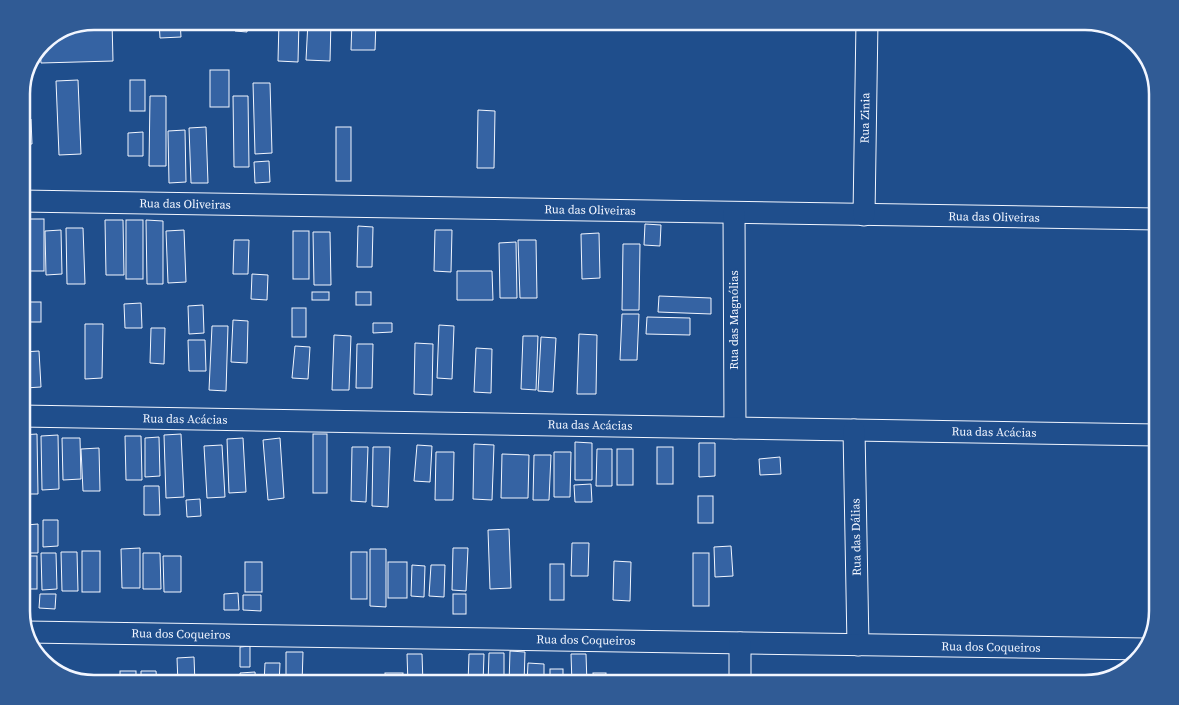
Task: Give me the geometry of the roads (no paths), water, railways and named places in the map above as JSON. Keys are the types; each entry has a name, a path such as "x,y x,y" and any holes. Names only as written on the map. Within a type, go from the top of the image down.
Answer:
{"street":[{"name":"Rua Zinia","path":"864,215 867,30"},
{"name":"Rua das Oliveiras","path":"30,201 1149,219"},
{"name":"Rua das Magnólias","path":"734,213 735,428"},
{"name":"Rua das Acácias","path":"30,416 1149,435"},
{"name":"Rua das Dálias","path":"854,430 858,645"},
{"name":"Rua dos Coqueiros","path":"34,632 1137,649"},
{"path":"740,643 740,675"}]}
